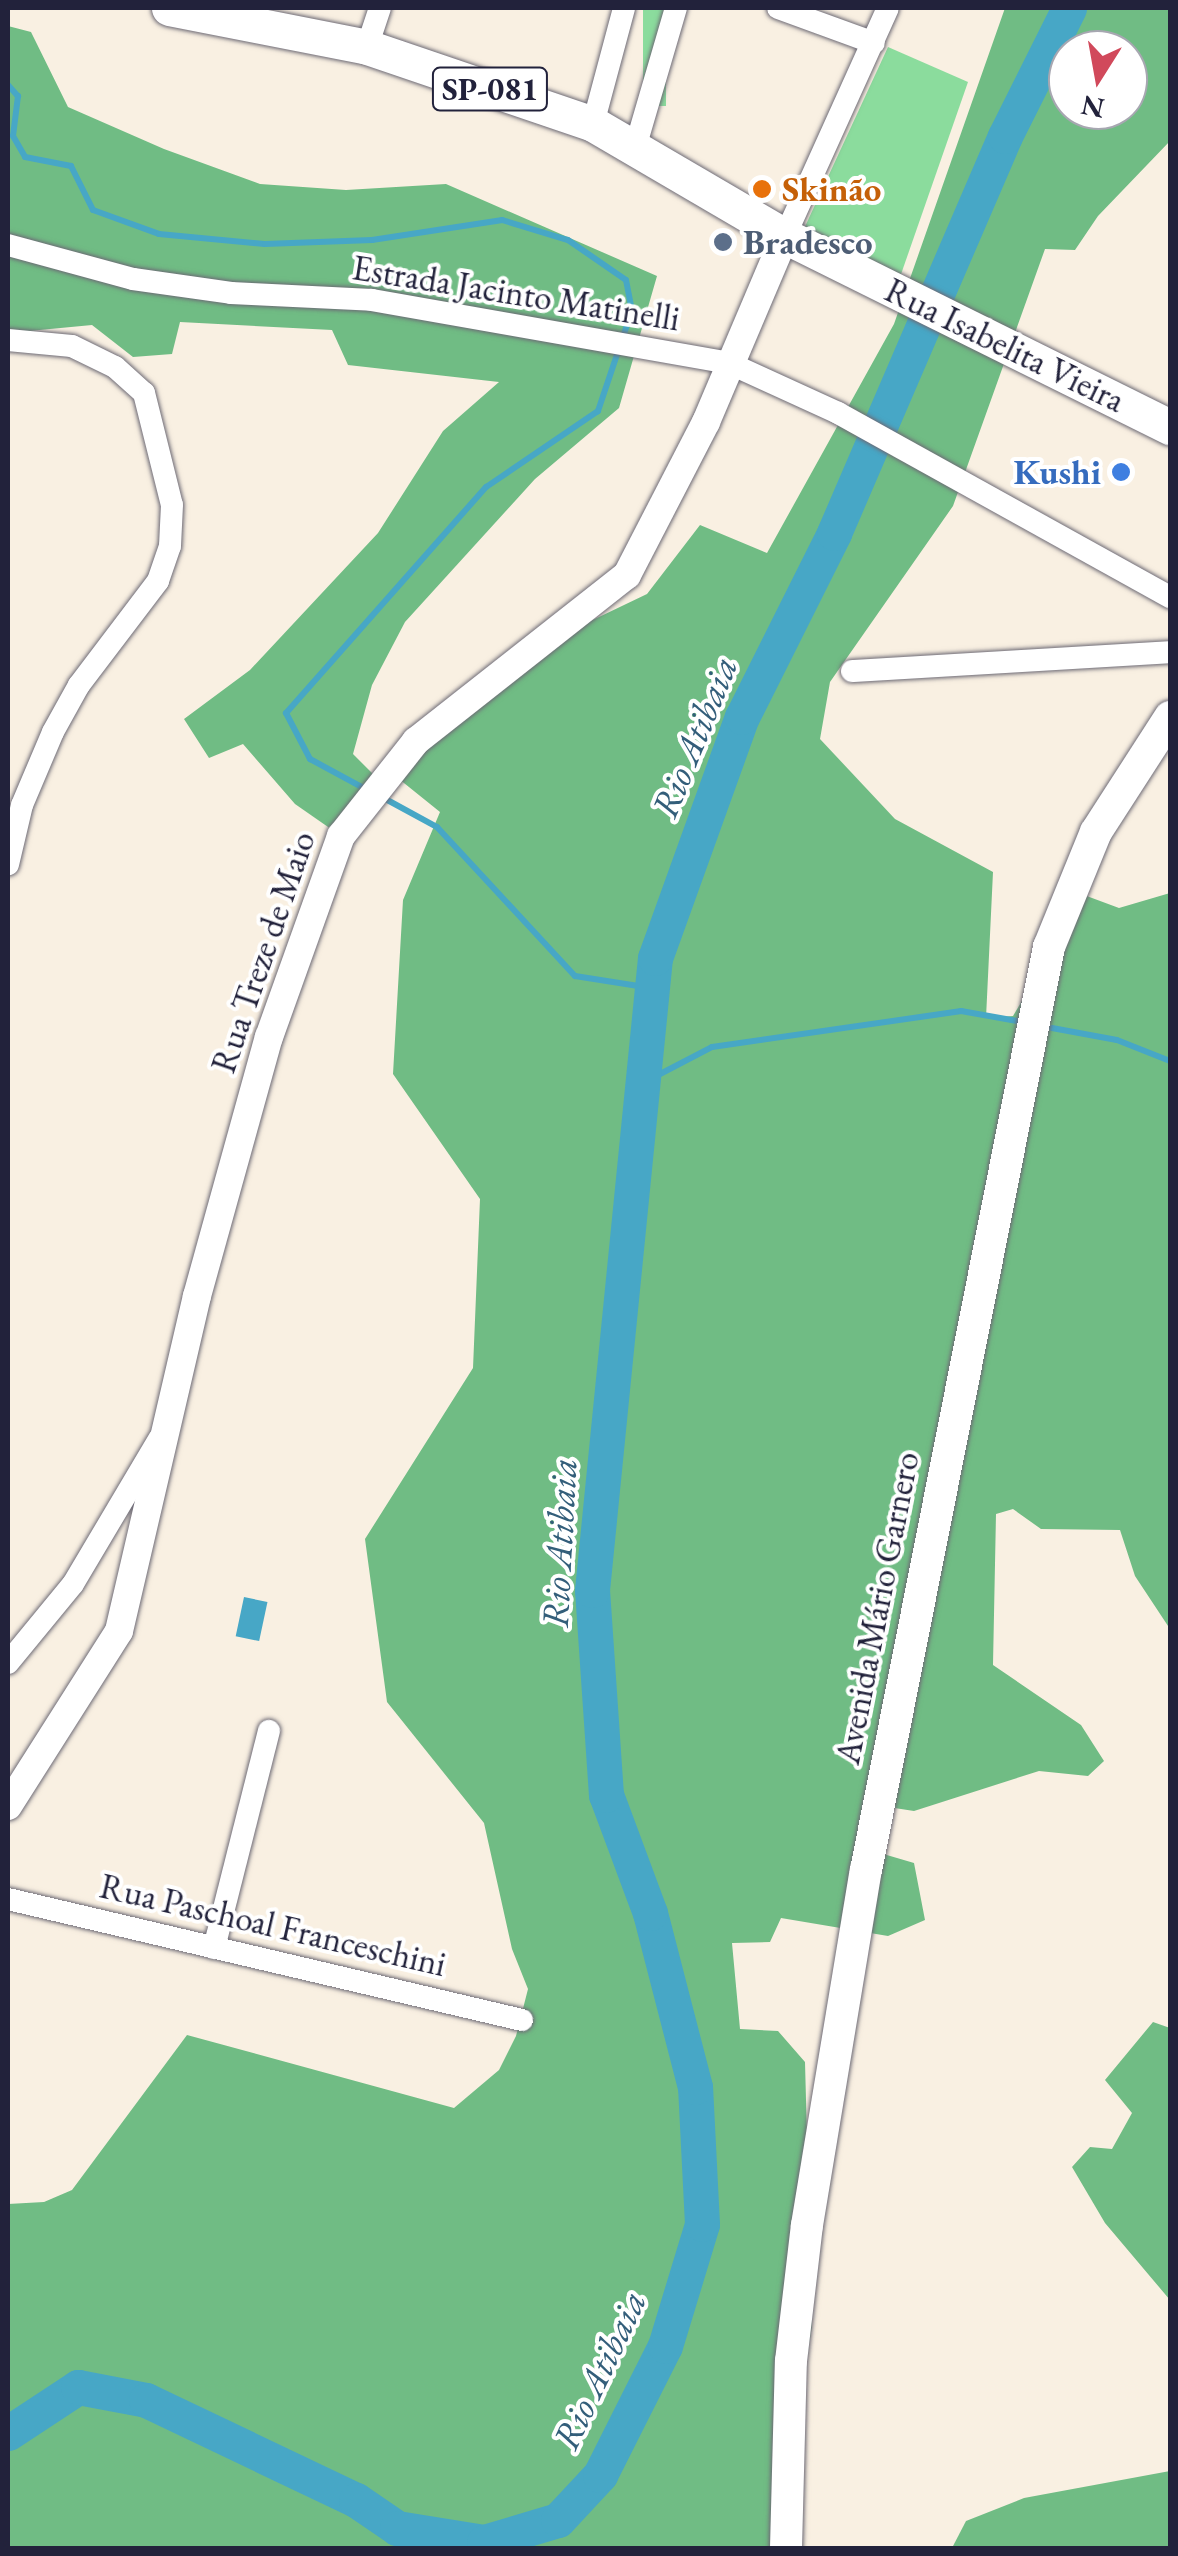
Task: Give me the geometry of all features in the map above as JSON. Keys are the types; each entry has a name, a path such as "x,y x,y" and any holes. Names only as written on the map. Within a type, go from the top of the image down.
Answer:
{"main road":[{"name":"SP-081","path":"169,8 367,47 593,124 786,236"},
{"name":"Rua Isabelita Vieira","path":"786,236 1170,427"},
{"name":"Avenida Mário Garnero","path":"786,2548 791,2361 807,2225 866,1870 1049,947 1096,832 1170,717"}],"street":[{"path":"367,47 380,8"},
{"path":"593,124 624,8"},
{"path":"635,148 676,8"},
{"path":"778,8 874,43"},
{"path":"786,236 888,8"},
{"name":"Rua Treze de Maio","path":"8,1806 119,1631 167,1425 269,1037 341,836 416,741 479,686 627,576 706,422 786,236"},
{"name":"Estrada Jacinto Matinelli","path":"8,245 133,279 231,293 372,300 729,363 838,413 1170,598"},
{"path":"8,340 72,346 115,367 144,393 172,506 170,546 158,582 79,685 53,732 22,804 8,864"},
{"path":"852,672 1170,652"},
{"path":"8,1663 73,1584 167,1425"},
{"path":"214,1948 269,1731"},
{"name":"Rua Paschoal Franceschini","path":"8,1899 522,2020"}],"green space":[{"path":"643,8 666,8 666,106 643,106"},
{"path":"1005,8 1170,8 1170,141 1098,216 1075,250 1045,249 953,506 830,682 820,739 895,819 993,872 986,1018 1013,1016 1084,895 1119,908 1170,893 1170,1629 1135,1576 1120,1530 1041,1529 1013,1509 996,1514 993,1665 1081,1725 1104,1761 1088,1776 1039,1771 914,1811 888,1807 880,1853 914,1863 925,1920 888,1936 781,1918 770,1942 732,1943 740,2029 778,2031 805,2062 812,2326 776,2548 8,2548 8,2204 44,2202 72,2190 187,2035 454,2108 499,2070 516,2036 528,1989 512,1949 484,1823 387,1702 365,1539 473,1368 480,1199 393,1074 403,900 440,812 399,779 479,696 576,628 647,594 700,525 767,553 894,324"},
{"path":"8,26 31,32 68,107 164,149 260,184 346,190 446,184 657,276 619,408 535,479 405,622 372,685 353,754 376,777 341,836 295,804 243,744 209,758 184,719 250,670 378,533 443,431 499,382 348,365 332,330 180,322 172,354 133,357 92,325 8,333"},
{"path":"888,47 968,82 899,280 802,233"},
{"path":"1153,2022 1170,2028 1170,2300 1105,2223 1072,2167 1090,2147 1112,2149 1132,2113 1105,2080"},
{"path":"1170,2471 1170,2548 952,2548 966,2521 1024,2498"}],"water":[{"path":"244,1597 267,1602 259,1641 236,1636"}],"waterway":[{"name":"Rio Atibaia","path":"8,2433 78,2387 146,2400 356,2500 397,2528 484,2542 558,2520 600,2475 665,2346 702,2224 695,2087 650,1913 606,1795 592,1590 655,958 742,717 834,533 1005,136 1069,8"},
{"path":"8,85 18,96 13,136 25,157 71,166 93,210 159,234 265,244 372,240 502,220 568,240 626,280 632,310 598,411 486,487 286,713 310,759 369,791"},
{"path":"380,796 437,827 575,976 651,988"},
{"path":"639,1085 712,1047 961,1011 1017,1021"},
{"path":"1052,1028 1117,1040 1170,1061"}],"place":[{"name":"Skinão","path":"762,189"},
{"name":"Bradesco","path":"723,242"},
{"name":"Kushi","path":"1121,472"}]}
